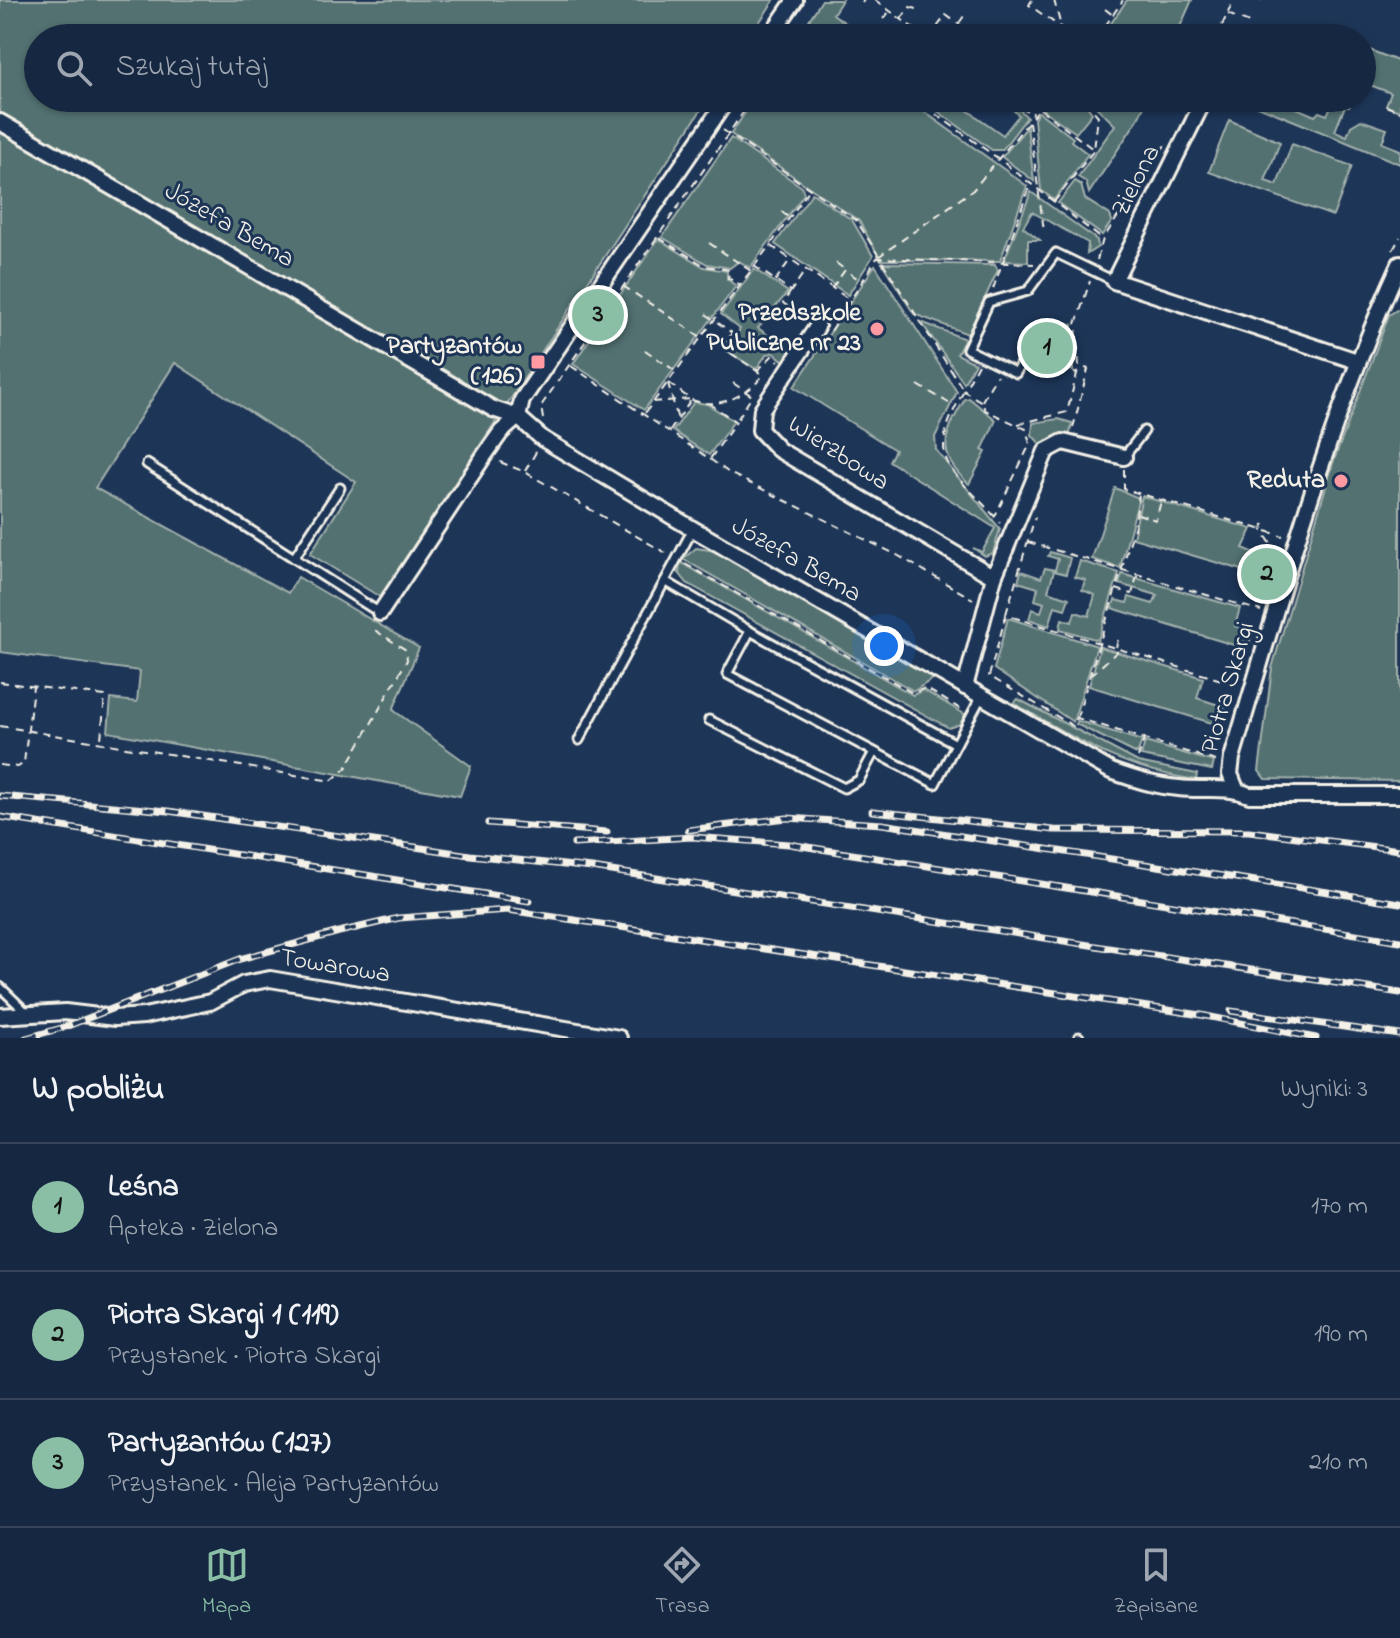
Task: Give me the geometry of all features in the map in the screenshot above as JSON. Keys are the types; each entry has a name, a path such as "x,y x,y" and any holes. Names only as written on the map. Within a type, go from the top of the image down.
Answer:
{"street":[{"path":"779,24 795,0"},
{"path":"380,613 484,456 501,432 518,417 522,400 719,112"},
{"name":"Zielona","path":"1114,281 1198,112"},
{"name":"Józefa Bema","path":"0,122 493,409 518,417 543,439 693,529 1111,771 1145,784 1183,789 1236,789"},
{"name":"Piotra Skargi","path":"1400,264 1395,288 1357,361 1328,440 1232,758 1230,774 1236,789 1249,795 1400,795"},
{"path":"1114,281 1357,361"},
{"name":"Wierzbowa","path":"819,328 762,409 760,430 779,450 994,577"},
{"path":"965,687 994,577 1046,451 1063,442 1124,457"},
{"name":"Towarowa","path":"0,1016 144,1016 210,1002 244,984 270,979 619,1038"}],"lane":[{"path":"1027,350 1016,373 967,349 989,302 1028,291 1056,253 1114,281"},
{"path":"1124,457 1144,431"},
{"path":"147,464 380,613"},
{"path":"294,558 340,488"},
{"path":"579,740 693,529"},
{"path":"665,581 956,744"},
{"path":"750,631 727,674 935,784 982,695"},
{"path":"709,720 844,788 859,780 874,752"},
{"path":"0,987 10,993 29,1014"}],"path":[{"path":"875,0 908,24"},
{"path":"1032,0 1029,5 1056,24"},
{"path":"1054,0 1061,24"},
{"path":"1108,24 1123,0"},
{"path":"1222,24 1234,0"},
{"path":"901,19 910,7 917,9"},
{"path":"1105,9 1114,16"},
{"path":"883,19 890,11"},
{"path":"1227,14 1249,23"},
{"path":"939,24 946,15 958,24 964,16"},
{"path":"1386,106 1400,112"},
{"path":"525,472 549,429 542,418 541,406 744,112"},
{"path":"933,112 1103,239"},
{"path":"1028,112 1034,116"},
{"path":"1033,112 1034,116"},
{"path":"806,270 783,303 819,328 846,311 848,299 877,258 973,190 1037,112"},
{"path":"1044,112 1094,150"},
{"path":"1054,203 1094,150 1098,116 1095,112"},
{"path":"1029,121 1044,231"},
{"path":"712,122 856,220 877,258 964,391 982,402 985,410 1026,429 1030,444 995,516"},
{"path":"1067,412 1079,366 1076,324 1103,239 1172,135"},
{"path":"989,302 1030,184"},
{"path":"645,413 810,189"},
{"path":"781,211 789,218"},
{"path":"658,238 705,266 730,270"},
{"path":"709,243 751,271"},
{"path":"770,245 848,299"},
{"path":"877,258 1047,267"},
{"path":"775,281 790,259"},
{"path":"738,263 730,270 728,278 741,285"},
{"path":"836,263 861,281"},
{"path":"754,266 791,291"},
{"path":"832,288 845,270"},
{"path":"623,286 763,375 747,393 709,403"},
{"path":"706,314 732,333 721,348"},
{"path":"645,350 676,372"},
{"path":"757,372 766,358 772,356 784,365"},
{"path":"982,356 942,435 943,453 954,472 1003,527 1014,530"},
{"path":"1049,360 1077,374"},
{"path":"570,365 645,413 729,473 897,555 986,607"},
{"path":"982,402 1002,366"},
{"path":"1069,443 1088,369 1079,366"},
{"path":"668,382 692,399"},
{"path":"668,382 678,420"},
{"path":"710,459 752,396 733,383"},
{"path":"918,385 955,407"},
{"path":"653,402 692,399 709,403 736,422"},
{"path":"670,431 692,399"},
{"path":"1018,424 1067,412 1076,415"},
{"path":"484,456 525,472 913,693 925,688 971,715"},
{"path":"1124,457 1124,489 1284,536"},
{"path":"1036,516 989,676 1073,726 1137,513 1139,493"},
{"path":"1137,513 1156,520 1162,494"},
{"path":"1185,507 1187,501"},
{"path":"1212,515 1213,509"},
{"path":"1237,522 1238,517"},
{"path":"1264,524 1262,530 1273,552 1279,554"},
{"path":"1028,542 1262,612"},
{"path":"1115,589 1132,594 1139,569"},
{"path":"1163,583 1165,577"},
{"path":"1189,590 1191,584"},
{"path":"1215,598 1216,592"},
{"path":"1240,605 1242,599"},
{"path":"0,726 331,781 346,768 407,660 406,650 376,631 380,613"},
{"path":"1006,615 1240,686"},
{"path":"1089,678 1118,648 1118,640"},
{"path":"1141,655 1143,648"},
{"path":"1167,663 1169,656"},
{"path":"1192,671 1194,664"},
{"path":"1218,679 1220,671"},
{"path":"0,682 105,696 101,741"},
{"path":"0,765 18,767 24,763 33,686"},
{"path":"1091,723 1093,717"},
{"path":"1077,718 1217,761"},
{"path":"1118,731 1120,725"},
{"path":"1138,758 1146,733"},
{"path":"1169,746 1171,740"},
{"path":"1195,754 1197,748"}],"green space":[{"path":"0,0 774,0 758,24 24,24 24,112 700,112 380,597 310,554 356,482 175,363 95,488 288,593 298,577 419,648 393,710 471,766 460,796 108,732 111,699 137,702 140,671 0,652"},
{"path":"822,0 842,0 833,14 847,24 815,24 809,20"},
{"path":"1127,0 1192,0 1181,24 1111,24"},
{"path":"1376,53 1400,62 1400,111 1386,106 1391,93 1376,87"},
{"path":"746,112 924,112 1027,186 1000,261 881,260 859,221 731,134"},
{"path":"939,112 970,112 1003,135 1019,115 1016,112 1022,112 1027,117 1002,150 992,150"},
{"path":"1039,112 1088,154 1054,200 1041,190 1034,119"},
{"path":"1046,112 1091,112 1076,133"},
{"path":"1102,112 1141,112 1089,193 1086,182 1078,177 1115,125"},
{"path":"1272,112 1306,112 1315,116 1319,112 1327,115 1328,112 1343,112 1335,131 1347,136 1351,126 1361,120 1387,129 1382,143 1400,150 1400,164"},
{"path":"1229,120 1280,142 1265,181 1277,185 1292,144 1352,166 1333,216 1209,172"},
{"path":"1027,127 1034,181 1002,157"},
{"path":"731,138 802,187 804,194 750,268 739,261 730,268 707,264 662,237"},
{"path":"1075,181 1081,185 1085,199 1110,215 1112,221 1102,235 1058,203"},
{"path":"1031,192 1097,240 1098,247 1087,254 1088,243 1032,212 1023,227 1040,240 1028,240 1028,262 1004,261"},
{"path":"812,193 852,220 873,256 848,295 775,244"},
{"path":"658,239 704,267 727,271 727,279 736,286 644,410 573,364"},
{"path":"882,263 995,265 998,270 968,334 914,314"},
{"name":"Przedszkole Publiczne nr 23","path":"875,265 957,392 935,437 936,450 1000,529 993,553 985,556 973,548 982,552 995,528 889,461 895,450 794,387"},
{"path":"754,269 788,292 758,328 791,352 784,361 774,353 767,354 756,369 727,351 740,329 721,314"},
{"path":"1400,308 1400,781 1265,779 1259,771 1272,668 1333,463 1389,315"},
{"path":"921,322 965,339 957,354 975,363 964,383"},
{"path":"1068,323 1073,325 1073,371 1050,359"},
{"path":"969,398 996,420 982,450 986,452 969,484 951,462 946,443 952,422 965,399"},
{"path":"694,402 707,404 734,421 709,455 673,431"},
{"path":"1058,419 1072,423 1069,438 1042,446 1032,435 1033,423"},
{"path":"1115,488 1139,498 1120,568 1092,559"},
{"path":"1142,496 1252,529 1243,548 1260,555 1258,562 1269,566 1266,577 1133,538"},
{"path":"696,548 716,551 934,678 914,691 683,559"},
{"path":"1050,552 1070,558 1066,574 1054,571 1048,591 1069,598 1065,609 1055,606 1049,626 1029,619 1032,609 1041,612 1044,603 1035,600 1038,588 1018,582 1021,571 1041,578 1045,568 1055,570 1058,559 1048,556"},
{"path":"1080,561 1119,573 1098,640 1060,629 1062,619 1072,622 1075,612 1089,616 1095,595 1082,590 1085,580 1075,577"},
{"path":"680,562 913,695 923,690 966,715 960,724 949,728 687,583 679,573"},
{"path":"1122,574 1240,608 1235,626 1253,631 1247,649 1112,608 1115,600 1127,603 1129,597 1153,604 1157,595 1119,584"},
{"path":"1008,618 1097,646 1073,722 994,669"},
{"path":"1100,647 1203,678 1197,698 1228,708 1222,726 1089,686"},
{"path":"1018,699 1138,762 1197,774 1196,780 1144,768 1100,751 1014,703"},
{"path":"1078,721 1142,741 1137,754 1076,724"},
{"path":"1145,742 1214,762 1212,770 1141,756"}],"railway":[{"path":"0,796 168,811 470,855 592,868 1400,993"},
{"path":"872,811 1054,830 1249,831 1400,850"},
{"path":"0,817 529,901"},
{"path":"688,830 787,818 882,824 1400,903"},
{"path":"488,823 607,832"},
{"path":"574,844 692,837 789,844 1400,941"},
{"path":"26,1038 65,1027 240,959 339,932 399,918 508,910 1201,1015 1316,1038"},
{"path":"1231,1011 1400,1035"}],"place":[{"name":"Partyzantów (127)","path":"598,315"},
{"name":"Przedszkole Publiczne nr 23","path":"877,329"},
{"name":"Leśna","path":"1047,348"},
{"name":"Partyzantów (126)","path":"538,362"},
{"name":"Reduta","path":"1341,481"},
{"name":"Piotra Skargi 1 (119)","path":"1267,574"}]}
